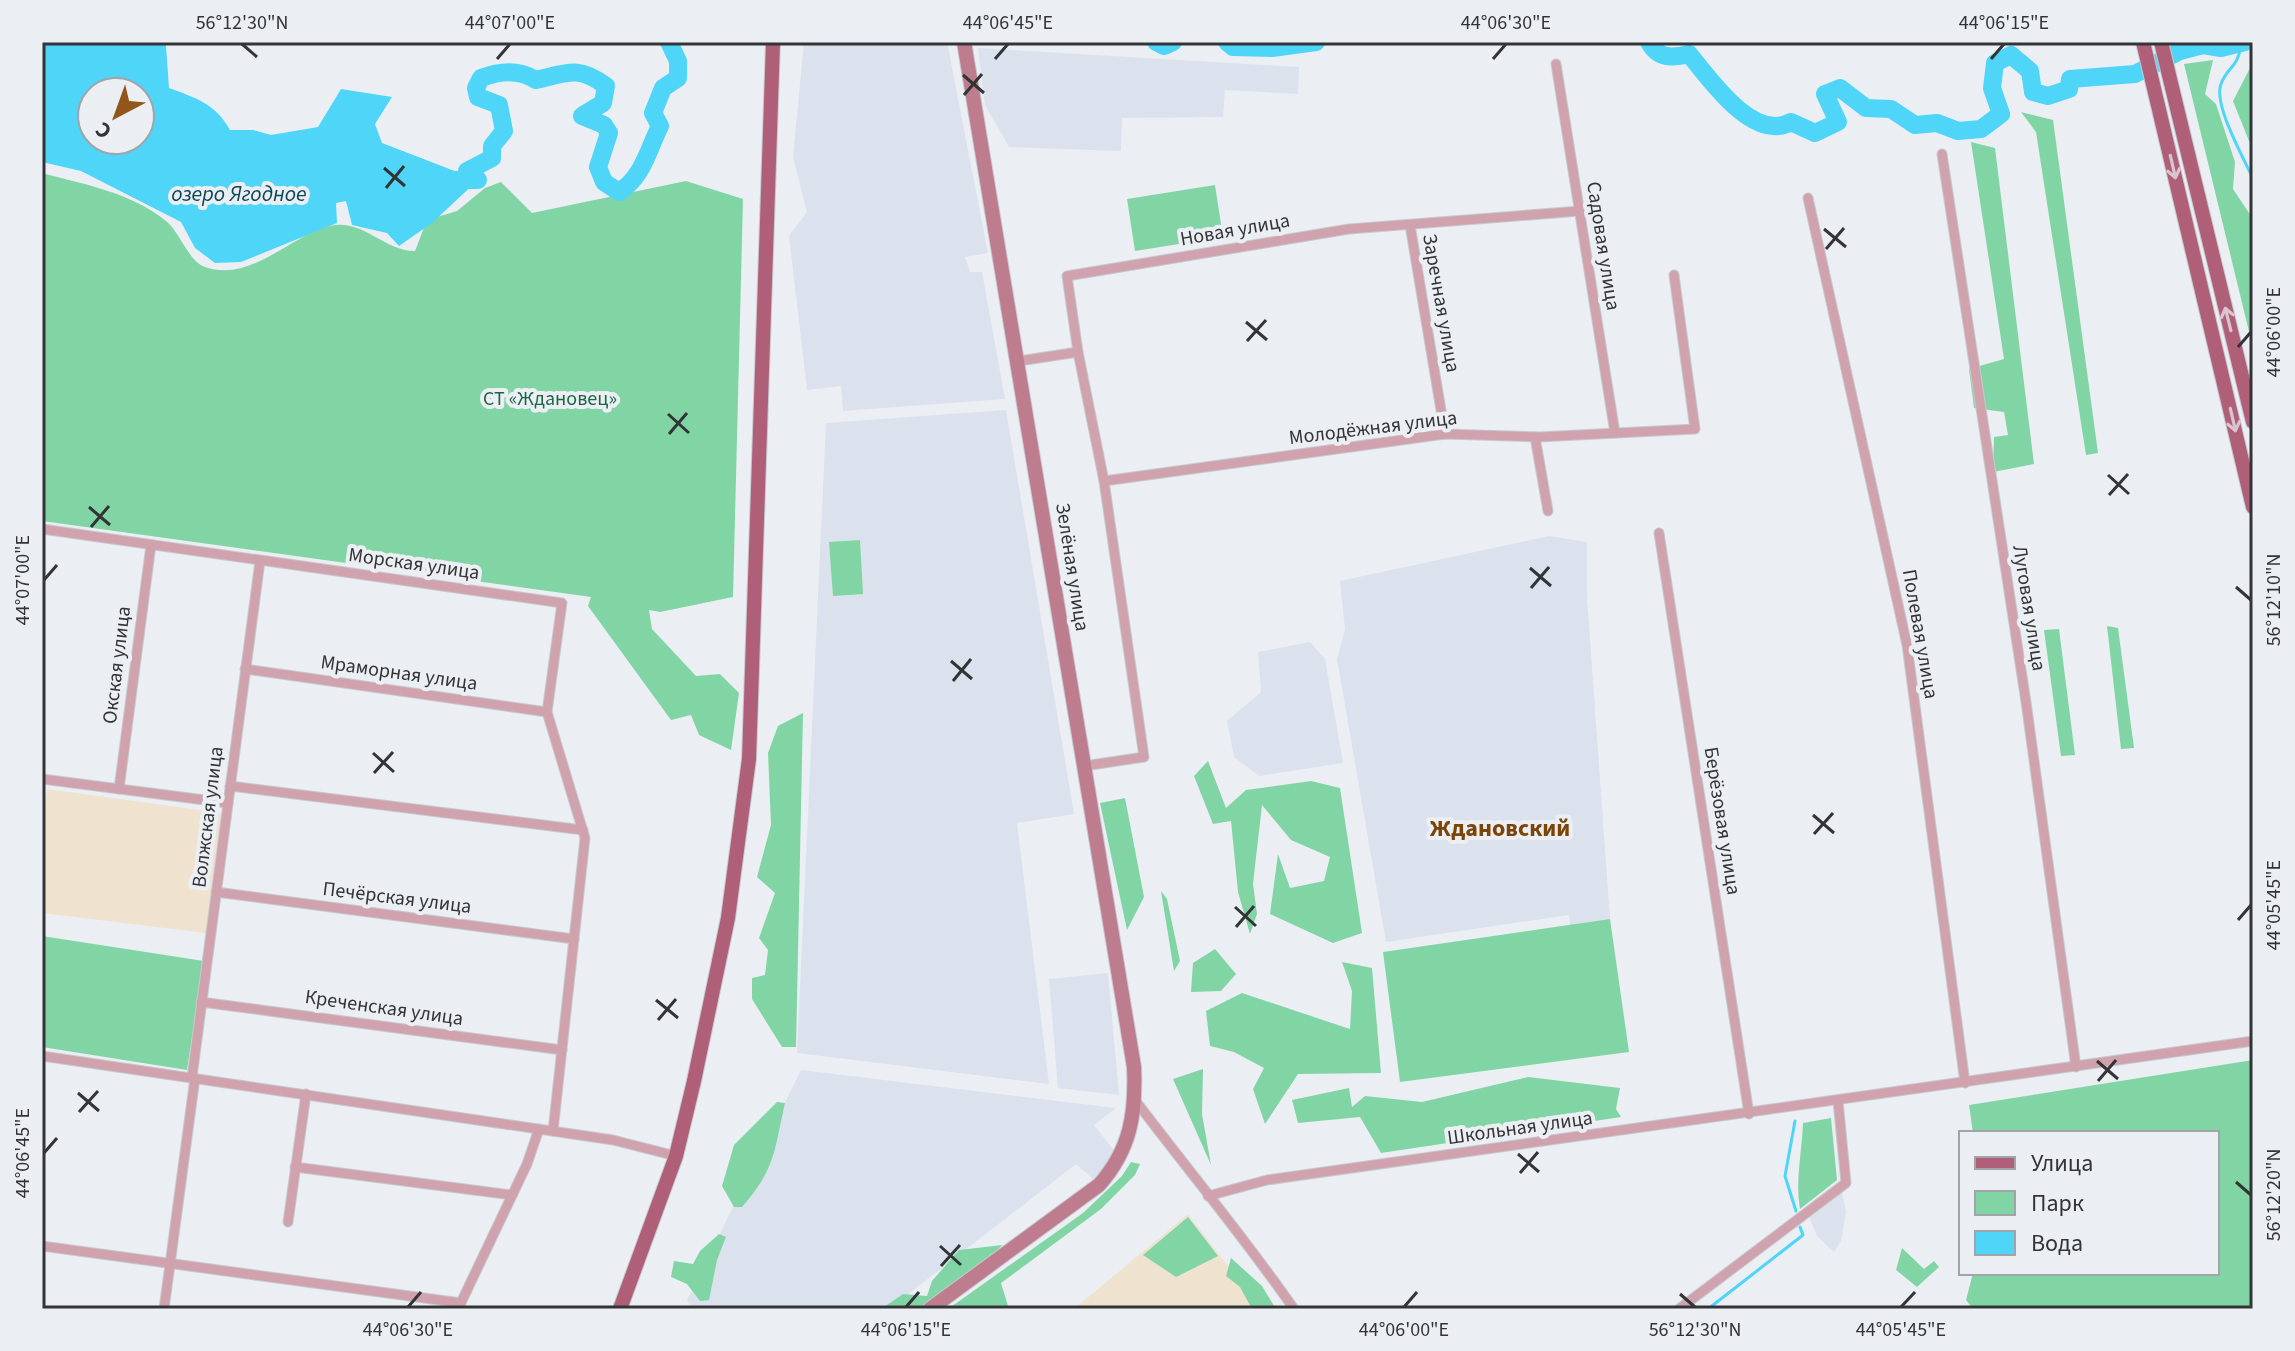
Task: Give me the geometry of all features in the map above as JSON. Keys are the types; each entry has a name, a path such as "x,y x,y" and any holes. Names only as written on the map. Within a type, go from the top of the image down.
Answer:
{"main road":[{"path":"620,1309 676,1156 726,929 749,759 773,42"},
{"path":"2143,42 2253,507"},
{"path":"2161,42 2253,422"}],"street":[{"name":"Зелёная улица","path":"930,1309 1099,1185 1125,1148 1135,1100 1134,1067 964,42"},
{"name":"Садовая улица","path":"1556,64 1615,433"},
{"name":"Луговая улица","path":"1942,154 2026,702 2076,1067"},
{"name":"Полевая улица","path":"1808,198 1907,645 1965,1083"},
{"name":"Новая улица","path":"1078,352 1067,276 1349,229 1580,211"},
{"name":"Заречная улица","path":"1410,225 1445,434"},
{"name":"Молодёжная улица","path":"1104,481 1445,434 1535,437 1695,429 1674,275"},
{"path":"1019,361 1078,352 1104,481 1144,757 1084,766"},
{"path":"1535,437 1548,511"},
{"name":"Морская улица","path":"42,529 562,603 547,712"},
{"name":"Берёзовая улица","path":"1659,533 1749,1114"},
{"name":"Окская улица","path":"119,789 151,545"},
{"name":"Волжская улица","path":"164,1309 260,561"},
{"name":"Мраморная улица","path":"245,669 547,712"},
{"path":"547,712 585,838 553,1131"},
{"path":"42,779 228,803"},
{"path":"230,786 583,830"},
{"name":"Печёрская улица","path":"216,892 574,939"},
{"name":"Креченская улица","path":"201,1002 562,1050"},
{"name":"Школьная улица","path":"1208,1196 1267,1180 2253,1041"},
{"path":"42,1056 613,1140 676,1156"},
{"path":"288,1222 306,1094"},
{"path":"1135,1100 1194,1172 1208,1196 1294,1309"},
{"path":"1679,1309 1846,1183 1838,1101"},
{"path":"42,1246 460,1306 539,1129"},
{"path":"295,1167 512,1195"}],"shaded area":[{"path":"804,42 947,42 988,253 965,257 970,272 982,272 1005,399 843,411 841,386 807,390 789,236 807,212 793,157"},
{"path":"978,48 1299,67 1298,94 1225,90 1223,117 1122,118 1121,151 1009,147 985,105"},
{"path":"1006,410 1074,814 1017,823 1049,1084 797,1053 826,423"},
{"path":"1549,536 1587,542 1587,597 1610,919 1570,925 1569,915 1386,942 1337,659 1345,630 1340,581"},
{"path":"1310,642 1325,659 1343,763 1259,776 1234,757 1227,721 1261,692 1258,652"},
{"path":"47,789 222,813 206,933 42,913 42,826"},
{"path":"1108,973 1119,1095 1058,1088 1049,979"},
{"path":"801,1070 1116,1108 1094,1125 1117,1154 1093,1179 1076,1164 889,1309 693,1309 687,1300"},
{"path":"1842,1192 1846,1212 1841,1241 1834,1252 1817,1236 1809,1216"},
{"path":"1188,1214 1261,1309 1074,1309"}],"green space":[{"path":"2253,42 2253,151 2233,101 2250,68"},
{"path":"2213,60 2205,94 2216,104 2235,162 2233,189 2253,219 2253,348 2184,64"},
{"path":"2021,112 2053,120 2098,453 2086,455 2036,132"},
{"path":"1971,142 1995,148 2034,464 1993,472 1994,437 2008,435 2004,412 1974,408 1969,369 2004,359"},
{"name":"СТ «Ждановец»","path":"42,173 138,203 171,226 199,264 222,270 254,264 330,226 342,225 363,230 393,246 415,251 427,220 457,211 485,188 501,182 532,213 686,181 743,199 733,597 660,612 649,610 652,629 696,676 720,674 739,693 731,750 699,735 691,715 671,720 588,606 591,597 42,521"},
{"path":"1215,185 1223,237 1135,251 1127,199"},
{"path":"860,540 863,594 833,596 829,542"},
{"path":"2107,626 2118,628 2134,748 2121,749"},
{"path":"2059,629 2075,755 2061,756 2044,630"},
{"path":"803,713 796,1047 782,1047 752,999 752,978 765,975 768,950 759,938 775,893 757,877 771,825 768,753 778,726"},
{"path":"1208,761 1226,808 1246,790 1311,781 1340,788 1362,933 1333,943 1270,914 1278,854 1290,888 1324,881 1330,857 1291,840 1262,805 1253,884 1257,914 1250,934 1238,892 1231,821 1213,824 1194,776"},
{"path":"1125,798 1144,897 1127,930 1100,803"},
{"path":"1161,891 1167,899 1180,961 1174,971"},
{"path":"1610,919 1629,1052 1400,1082 1383,952"},
{"path":"42,936 204,961 187,1070 42,1047"},
{"path":"1215,949 1236,974 1221,991 1191,992 1193,963"},
{"path":"1342,962 1372,968 1381,1073 1298,1074 1265,1124 1253,1089 1264,1068 1234,1052 1210,1046 1206,1011 1242,993 1350,1029 1352,991"},
{"path":"2253,1060 2253,1309 1973,1309 1966,1300 1972,1275 2219,1275 2219,1131 1973,1131 1969,1105"},
{"path":"1203,1069 1202,1114 1211,1165 1173,1079"},
{"path":"1528,1077 1620,1088 1616,1109 1621,1117 1381,1153 1360,1117 1298,1123 1292,1100 1349,1088 1352,1107 1365,1096 1422,1102"},
{"path":"777,1102 785,1103 768,1170 742,1207 734,1207 722,1186 734,1145"},
{"path":"1831,1118 1837,1180 1800,1209 1798,1177 1803,1123"},
{"path":"1131,1162 1140,1164 1135,1175 1101,1209 1001,1283 1009,1309 948,1309 1083,1213 1122,1176"},
{"path":"1188,1217 1218,1256 1176,1277 1143,1255"},
{"path":"719,1234 726,1237 717,1260 709,1300 700,1301 687,1284 671,1277 674,1261 693,1264 700,1251"},
{"path":"1002,1245 982,1267 923,1309 881,1309 903,1294 927,1296 932,1281 959,1250"},
{"path":"1902,1248 1924,1269 1934,1261 1939,1267 1917,1287 1896,1270"},
{"path":"1231,1258 1262,1286 1276,1309 1252,1309 1240,1287 1226,1276"}],"water":[{"name":"озеро Ягодное","path":"42,42 163,42 166,46 169,88 212,108 230,130 253,130 271,135 318,127 341,89 392,97 375,124 382,143 478,180 432,223 399,246 387,233 352,225 346,201 336,203 337,223 241,262 215,263 195,248 181,222 81,171 42,162"}],"waterway":[{"path":"455,180 478,180 467,171 492,158 492,146 504,131 499,105 478,97 476,88 481,78 509,72 536,80 572,72 588,75 606,86 603,103 582,116 604,125 609,133 598,167 604,182 619,192 639,171 660,126 653,113 663,88 678,78 678,61 669,42"},
{"path":"1156,42 1164,46 1173,42"},
{"path":"1227,42 1233,47 1272,48 1316,42"},
{"path":"1649,42 1657,52 1666,56 1689,54 1720,92 1747,116 1762,124 1777,126 1791,122 1815,133 1838,122 1825,94 1840,88 1866,108 1891,109 1915,125 1937,123 1958,131 1981,129 2001,114 1992,88 1995,63 2011,55 2030,71 2033,92 2048,96 2069,89 2070,79 2135,74 2180,51 2203,45 2221,48 2245,42"},
{"path":"2241,46 2237,59 2223,78 2221,105 2253,179"},
{"path":"1795,1121 1785,1176 1796,1211"},
{"path":"1708,1309 1803,1235 1800,1227"}],"district":[{"name":"Ждановский","path":"1500,828"}]}
